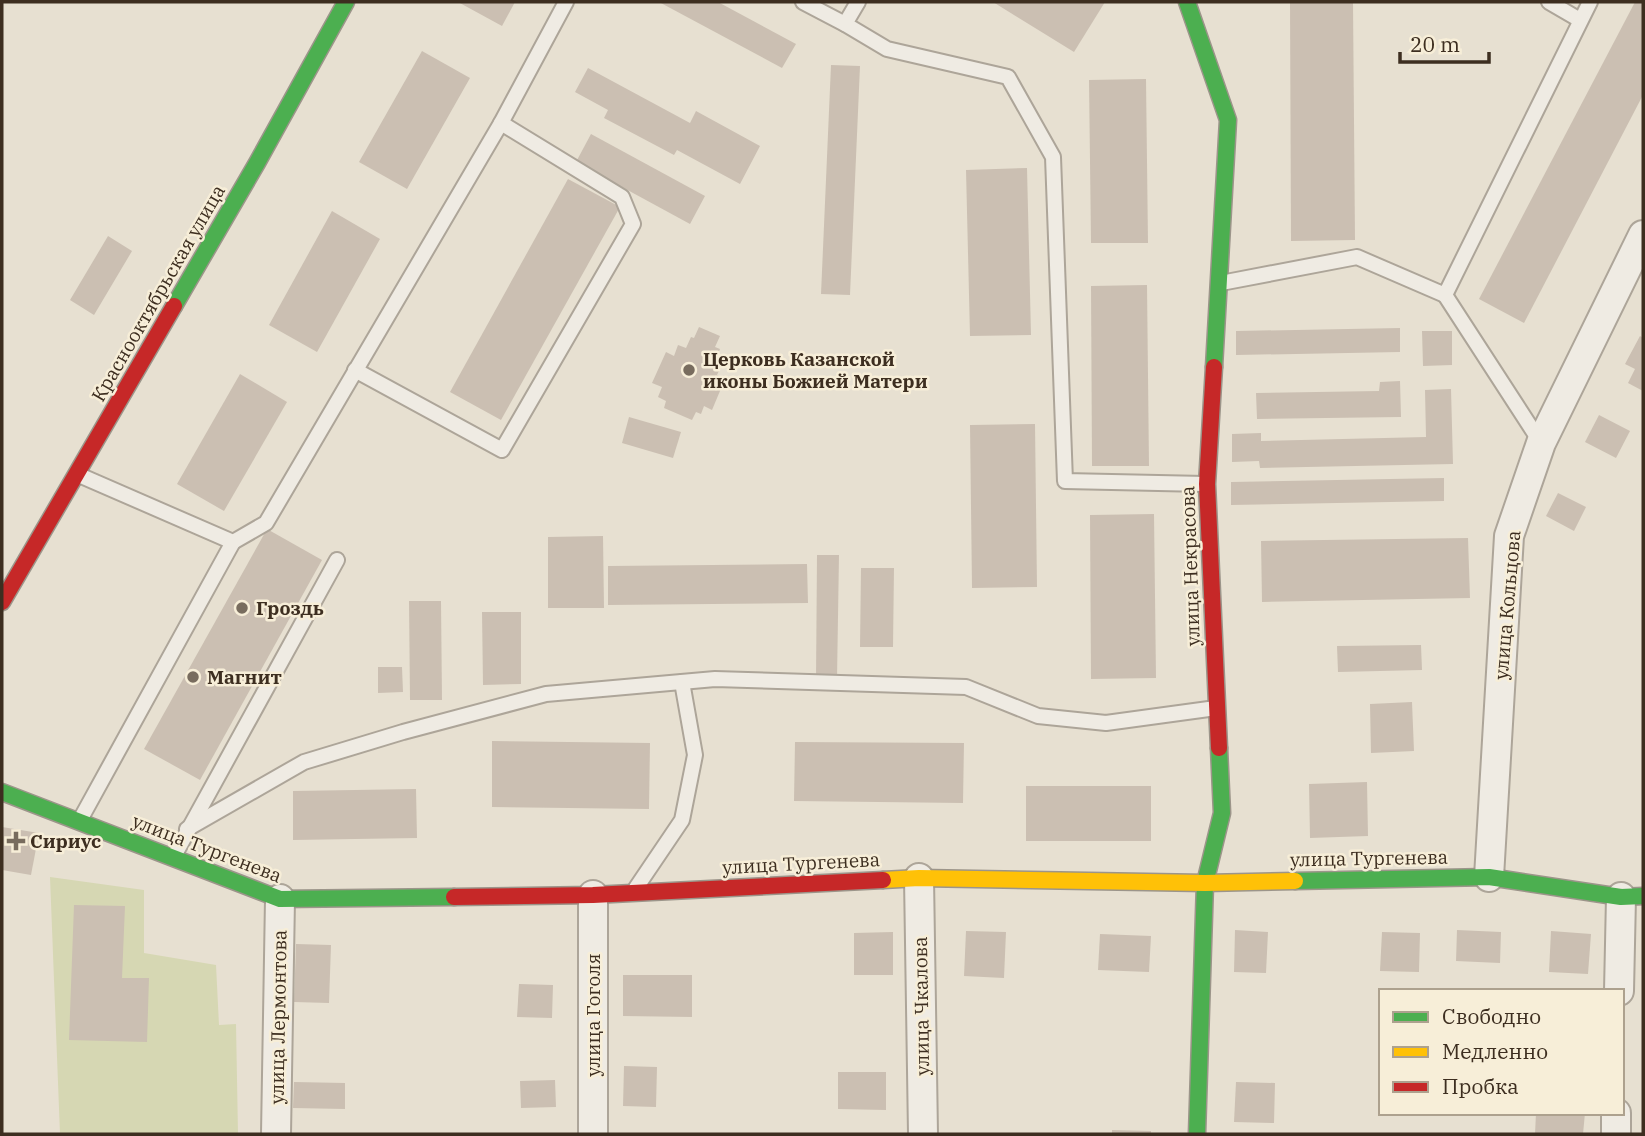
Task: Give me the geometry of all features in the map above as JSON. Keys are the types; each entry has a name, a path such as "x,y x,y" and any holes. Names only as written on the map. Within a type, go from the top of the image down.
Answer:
{"street":[{"name":"Краснооктябрьская улица","path":"2,602 257,163 346,2"},
{"name":"улица Некрасова","path":"1187,2 1228,120 1207,484 1222,813 1205,883 1197,1134"},
{"name":"улица Кольцова","path":"1489,877 1509,536 1541,443 1643,235"},
{"name":"улица Тургенева","path":"2,792 280,899 593,895 919,878 1205,883 1489,877 1632,896"},
{"name":"улица Чкалова","path":"919,878 923,1134"},
{"name":"улица Гоголя","path":"593,895 593,1134"},
{"path":"1632,896 1643,921"},
{"path":"1619,989 1632,896"},
{"name":"улица Лермонтова","path":"276,1134 280,899"},
{"path":"1616,1115 1616,1134"}],"lane":[{"path":"79,822 233,542 266,523 501,123 566,2"},
{"path":"803,2 887,49 1008,77 1053,157 1065,481 1207,484"},
{"path":"845,24 858,2"},
{"path":"1549,2 1580,20"},
{"path":"1445,295 1590,2"},
{"path":"355,370 502,450 633,224 622,197 501,123"},
{"path":"1218,284 1357,257 1445,295 1541,443"},
{"path":"77,474 233,542"},
{"path":"173,858 337,560"},
{"path":"187,829 304,762 403,732 546,694 715,679 966,687 1038,716 1106,723 1218,708"},
{"path":"634,893 682,820 695,755 682,682"}],"green space":[{"path":"50,877 144,890 144,953 216,965 219,1025 236,1024 238,1134 60,1134"}],"building":[{"path":"458,2 515,2 502,26"},
{"path":"659,2 718,2 796,44 782,68"},
{"path":"993,2 1105,2 1074,52"},
{"path":"1290,2 1353,2 1355,240 1291,241"},
{"path":"1635,2 1643,2 1643,95 1524,323 1479,299"},
{"path":"422,51 470,78 407,189 359,162"},
{"path":"831,65 860,66 850,295 821,294"},
{"path":"588,68 690,123 696,111 760,146 740,184 677,150 674,155 604,118 608,110 575,92"},
{"path":"1146,79 1148,243 1091,243 1089,80"},
{"path":"591,134 705,196 690,224 576,162"},
{"path":"1027,168 1031,335 970,336 966,170"},
{"path":"568,179 620,207 501,420 450,392"},
{"path":"332,211 380,239 317,352 269,325"},
{"path":"108,236 132,251 94,315 70,300"},
{"path":"1147,285 1149,466 1092,466 1091,286"},
{"name":"Церковь Казанской иконы Божией Матери","path":"699,327 720,336 715,347 720,349 715,361 722,364 717,375 725,379 712,410 704,406 701,414 696,412 692,420 664,408 666,401 658,397 662,387 652,383 666,352 674,356 678,345 686,348"},
{"path":"1400,328 1400,352 1236,355 1236,331"},
{"path":"1422,331 1452,331 1452,365 1423,366"},
{"path":"1640,336 1643,338 1643,391 1628,383 1635,369 1625,364"},
{"path":"240,374 287,402 224,511 177,484"},
{"path":"1400,381 1401,417 1257,419 1256,393 1379,391 1380,382"},
{"path":"1451,389 1453,464 1260,468 1259,461 1232,462 1232,434 1261,433 1261,441 1426,437 1425,390"},
{"path":"1599,415 1630,431 1616,458 1585,442"},
{"path":"629,417 681,432 673,458 622,443"},
{"path":"1035,424 1037,587 972,588 970,425"},
{"path":"1444,478 1444,501 1231,505 1231,482"},
{"path":"1558,493 1586,507 1574,531 1546,516"},
{"path":"1154,514 1156,678 1091,679 1090,515"},
{"path":"267,529 322,560 200,780 144,749"},
{"path":"603,536 604,608 548,608 548,537"},
{"path":"1468,538 1470,598 1262,602 1261,541"},
{"path":"817,555 839,555 837,679 816,679"},
{"path":"807,564 808,603 608,605 608,566"},
{"path":"861,568 894,568 893,647 860,647"},
{"path":"409,601 441,601 442,700 410,700"},
{"path":"482,612 521,612 521,684 483,685"},
{"path":"1421,645 1422,670 1338,672 1337,646"},
{"path":"378,667 402,667 403,692 378,693"},
{"path":"1412,702 1414,751 1371,753 1370,704"},
{"path":"492,741 650,743 649,809 492,807"},
{"path":"795,742 964,743 963,803 794,801"},
{"path":"1367,782 1368,836 1310,838 1309,784"},
{"path":"1026,786 1151,786 1151,841 1026,841"},
{"path":"416,789 417,838 293,840 293,791"},
{"path":"2,827 39,833 31,875 2,870"},
{"path":"74,905 125,906 122,978 149,978 147,1042 69,1040"},
{"path":"1235,930 1268,932 1266,973 1234,972"},
{"path":"1457,930 1501,932 1500,963 1456,961"},
{"path":"966,931 1006,932 1004,978 964,976"},
{"path":"1551,931 1591,934 1588,974 1549,972"},
{"path":"893,932 893,975 854,975 854,933"},
{"path":"1382,932 1420,933 1419,972 1380,971"},
{"path":"1100,934 1151,936 1149,972 1098,970"},
{"path":"296,944 331,945 329,1003 294,1002"},
{"path":"623,975 692,975 692,1017 623,1016"},
{"path":"519,984 553,985 552,1018 517,1017"},
{"path":"624,1066 657,1067 656,1107 623,1106"},
{"path":"838,1072 886,1072 886,1110 838,1109"},
{"path":"555,1080 556,1107 521,1108 520,1081"},
{"path":"294,1082 345,1083 345,1109 293,1108"},
{"path":"1236,1082 1275,1083 1274,1123 1234,1122"},
{"path":"1536,1115 1585,1115 1583,1134 1535,1134"},
{"path":"1112,1130 1151,1131 1151,1134 1112,1134"}],"traffic: fast":[{"path":"174,306 346,2"},
{"path":"1187,2 1228,120 1214,367"},
{"path":"1197,1134 1205,883 1222,813 1219,748"},
{"path":"2,792 280,899 454,897"},
{"path":"1295,881 1489,877 1621,897 1643,896"}],"traffic: slow":[{"path":"883,880 919,878 1205,883 1295,881"}],"traffic: jam":[{"path":"2,602 174,306"},
{"path":"1214,367 1207,484 1219,748"},
{"path":"454,897 593,895 883,880"}],"place":[{"name":"Церковь Казанской иконы Божией Матери","path":"689,370"},
{"name":"Гроздь","path":"242,608"},
{"name":"Магнит","path":"193,677"},
{"name":"Сириус","path":"16,841"}]}
